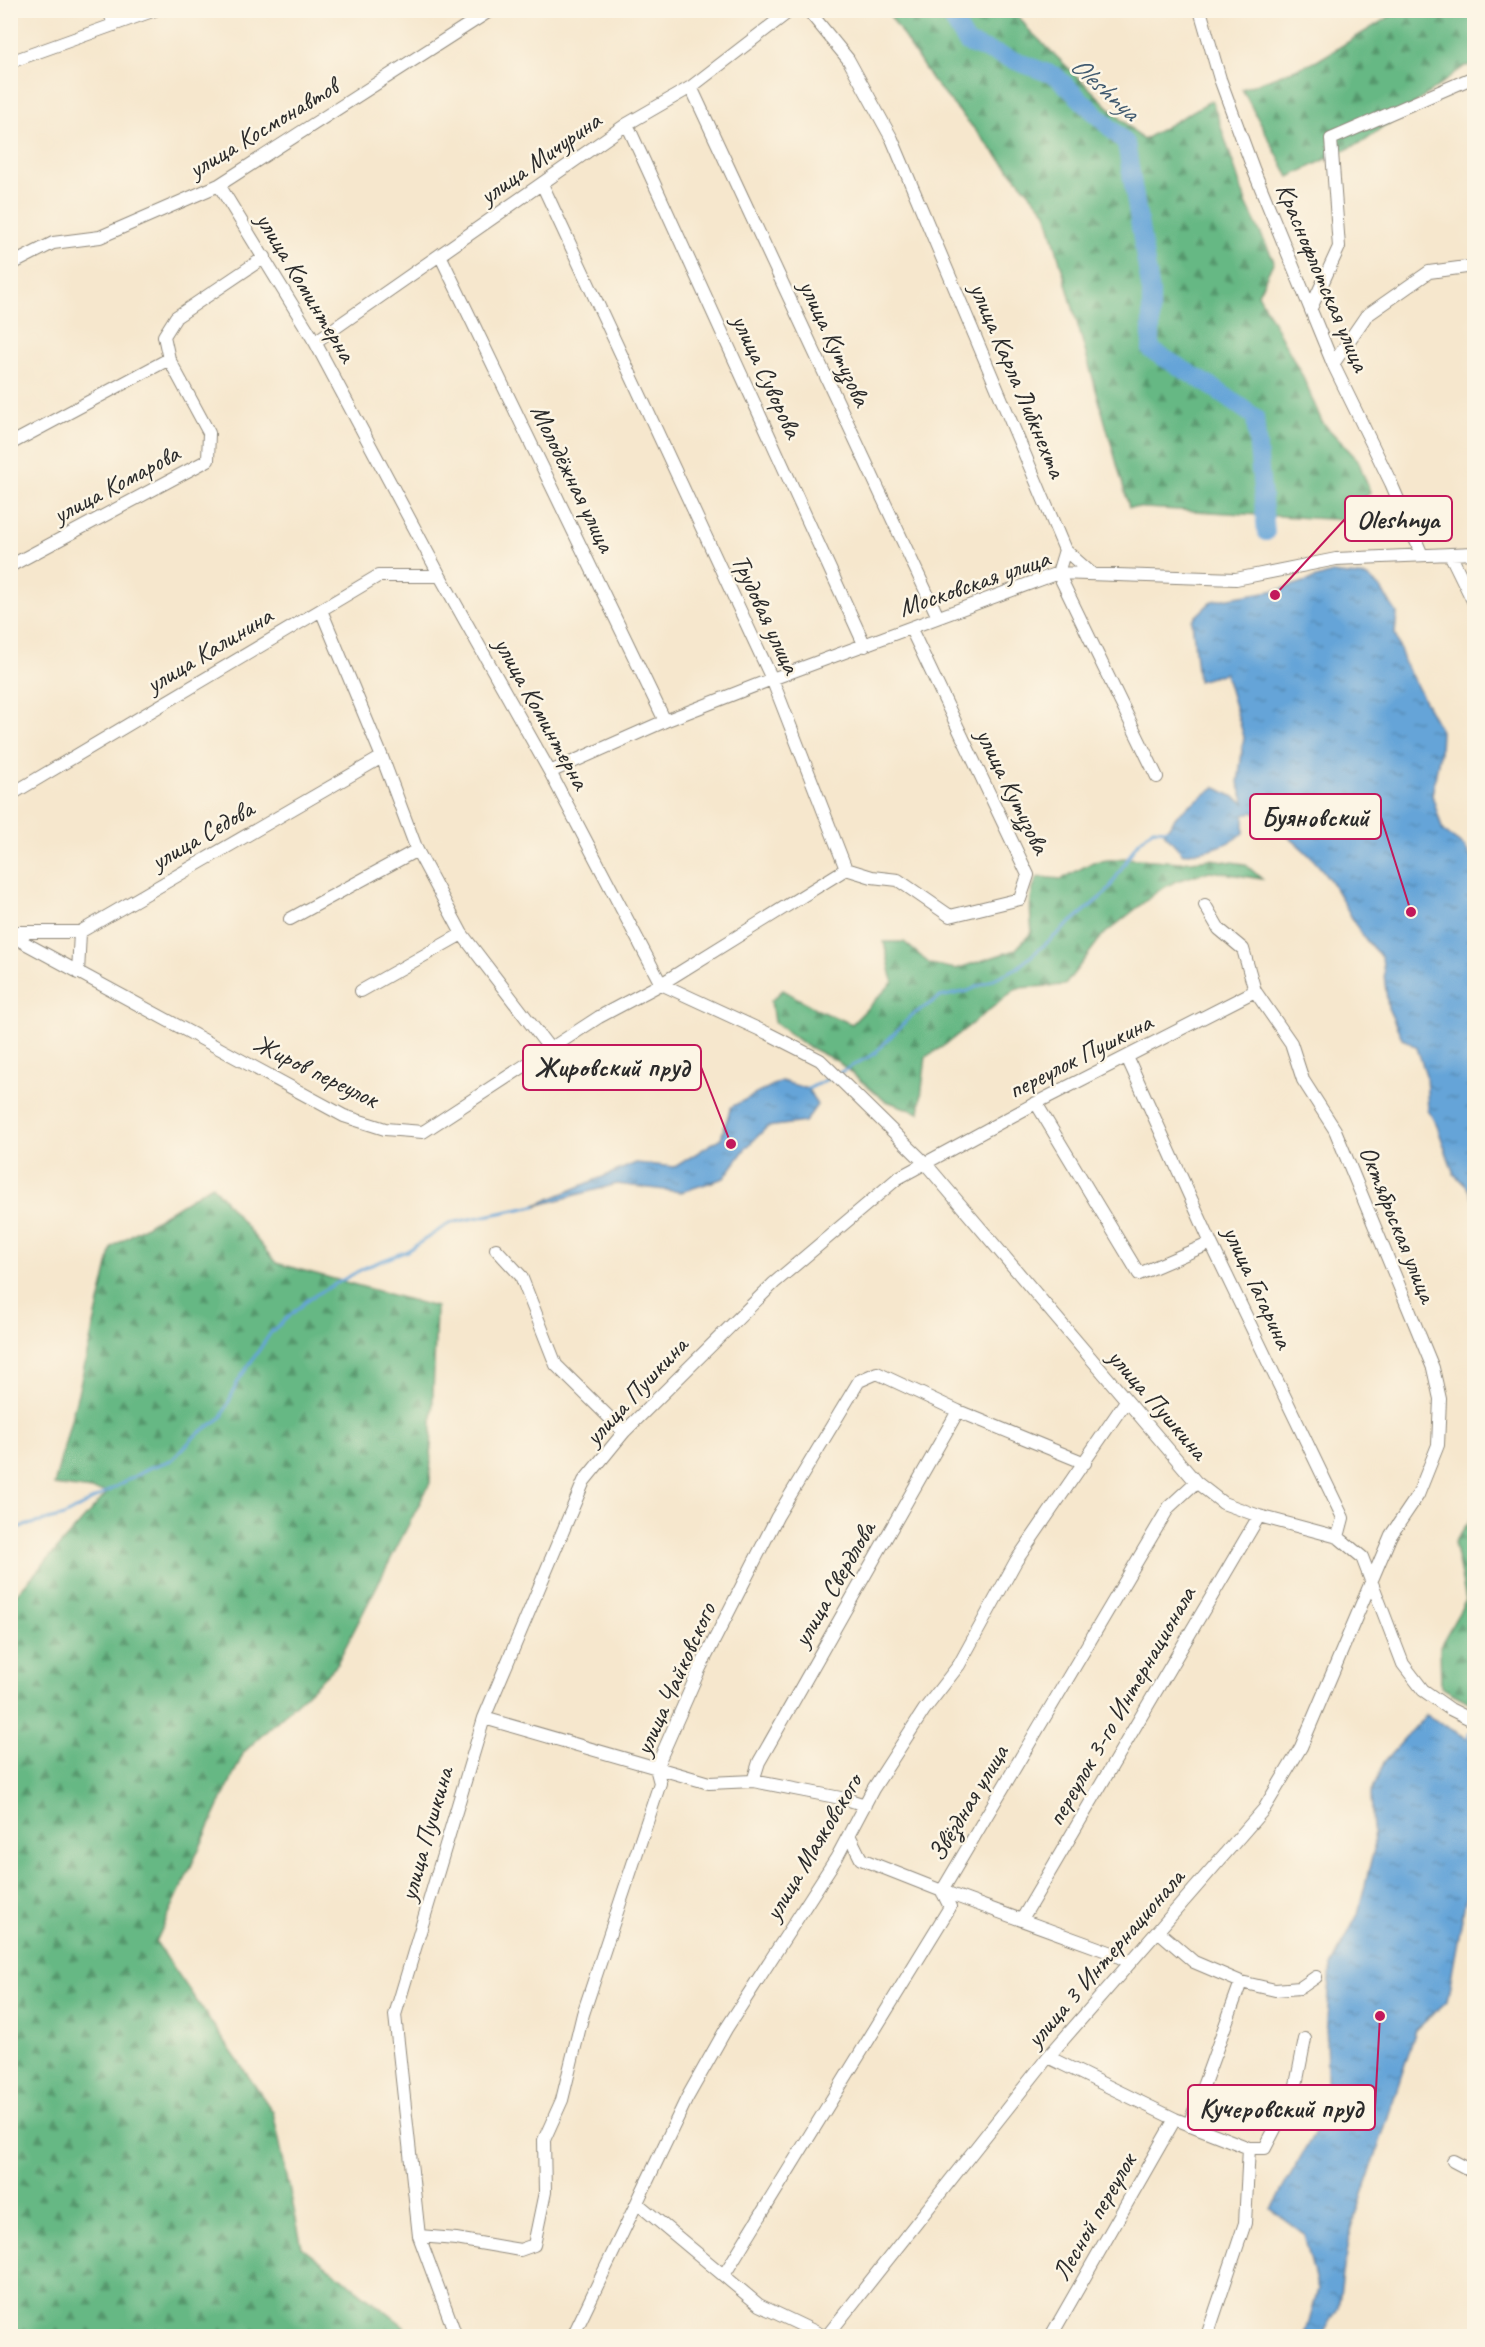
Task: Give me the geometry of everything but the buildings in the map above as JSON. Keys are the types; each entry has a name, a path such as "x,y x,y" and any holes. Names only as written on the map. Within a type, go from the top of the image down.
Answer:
{"street":[{"path":"109,10 114,25"},
{"path":"10,62 155,10"},
{"name":"улица Космонавтов","path":"10,265 53,243 100,237 219,185 491,10"},
{"name":"улица Мичурина","path":"315,342 627,124 691,87 791,10"},
{"name":"улица Карла Либкнехта","path":"807,10 848,59 892,140 1065,550"},
{"name":"Краснофлотская улица","path":"1200,10 1220,78 1254,171 1333,364 1391,483 1422,555"},
{"path":"1311,308 1339,247 1331,139 1474,77"},
{"name":"улица Кутузова","path":"691,87 938,617"},
{"name":"улица Суворова","path":"627,124 865,646"},
{"name":"Трудовая улица","path":"542,184 772,679 846,869"},
{"name":"улица Коминтерна","path":"219,185 315,342 440,576 550,772 661,984"},
{"name":"Молодёжная улица","path":"440,255 665,721"},
{"name":"улица Комарова","path":"10,566 208,460 209,433 169,358 164,336 176,317 265,257"},
{"path":"1333,364 1366,316 1375,309 1429,272 1474,266"},
{"path":"10,444 169,358"},
{"path":"1092,574 1065,550 1058,573 1157,777"},
{"name":"Московская улица","path":"550,772 665,721 772,679 1058,573 1236,579 1336,559 1474,553"},
{"path":"1450,554 1474,603"},
{"name":"улица Калинина","path":"10,795 378,576 440,576"},
{"path":"321,610 382,757 417,850 462,934 550,1049"},
{"name":"улица Кутузова","path":"846,869 872,877 898,880 950,916 1020,899 1028,875 911,629"},
{"name":"улица Седова","path":"80,932 382,757"},
{"path":"290,919 417,850"},
{"path":"661,984 846,869"},
{"name":"Октябрьская улица","path":"1204,905 1219,929 1244,949 1256,991 1291,1043 1303,1080 1335,1130 1433,1368 1440,1399 1438,1445 1418,1495 1391,1535 1372,1581"},
{"path":"10,934 80,932 78,973"},
{"name":"Жиров переулок","path":"10,934 344,1116 385,1129 423,1132 598,1017 661,984"},
{"path":"361,991 462,934"},
{"path":"661,984 820,1060 925,1163"},
{"name":"переулок Пушкина","path":"925,1163 1036,1102 1256,991"},
{"name":"улица Гагарина","path":"1127,1057 1211,1243 1342,1518 1338,1537"},
{"path":"1036,1102 1139,1274 1211,1243"},
{"name":"улица Пушкина","path":"456,2337 419,2236 395,2015 484,1718 584,1481 624,1432 774,1282 898,1178 925,1163 1196,1482 1222,1503 1259,1516 1338,1537 1362,1557 1403,1664 1423,1690 1474,1722"},
{"path":"496,1249 521,1276 556,1365 624,1432"},
{"name":"улица Чайковского","path":"419,2236 456,2239 520,2250 534,2245 545,2192 544,2140 562,2100 583,2014 660,1783 656,1768 700,1668 777,1517 859,1381 877,1373 958,1411 1085,1463"},
{"name":"улица Маяковского","path":"573,2337 687,2098 726,2029 837,1857 865,1805 924,1710 959,1665 1016,1561 1126,1401"},
{"name":"улица Свердлова","path":"753,1781 759,1762 958,1411"},
{"name":"Звёздная улица","path":"724,2275 950,1906 942,1891 1169,1507 1196,1482"},
{"name":"переулок 3-го Интернационала","path":"1022,1919 1259,1516"},
{"name":"улица 3 Интернационала","path":"825,2337 1048,2057 1264,1809 1301,1747 1372,1581"},
{"path":"484,1718 710,1783 753,1781 846,1799 865,1805"},
{"path":"849,1835 861,1859 1112,1953 1130,1963"},
{"path":"1158,1931 1194,1962 1241,1982 1275,1990 1300,1988 1316,1977"},
{"path":"1189,2125 1241,1982"},
{"path":"1048,2057 1189,2125 1249,2148 1265,2148 1295,2090 1305,2039"},
{"name":"Лесной переулок","path":"1051,2337 1175,2119"},
{"path":"1206,2337 1245,2223 1249,2148"},
{"path":"1453,2161 1474,2172"},
{"path":"637,2203 759,2305 825,2337"}],"green space":[{"path":"887,11 1015,11 1028,29 1143,140 1212,100 1247,205 1274,261 1258,294 1302,375 1322,422 1358,460 1370,492 1344,520 1129,507 1046,212 932,80"},
{"path":"1410,11 1474,11 1474,65 1465,66 1366,140 1289,177 1242,89 1317,61 1392,15"},
{"path":"1124,858 1180,862 1211,859 1245,864 1262,879 1210,871 1176,881 1158,891 1102,936 1065,985 1017,988 945,1045 926,1057 919,1113 884,1100 837,1061 805,1045 774,1022 771,1001 783,990 818,1010 852,1024 893,982 884,942 904,942 930,964 956,969 1015,950 1032,932 1031,897 1038,877 1062,879 1093,862"},
{"path":"212,1185 276,1263 436,1307 430,1483 335,1667 244,1752 156,1942 273,2112 302,2247 404,2326 407,2336 11,2336 11,1600 108,1492 54,1485 112,1247"},
{"path":"1474,1515 1474,1705 1441,1687 1440,1646 1466,1600 1454,1542"}],"water":[{"path":"1332,573 1368,577 1381,589 1397,613 1395,634 1405,664 1441,731 1440,752 1432,795 1443,831 1465,847 1474,863 1474,1201 1469,1189 1454,1174 1437,1126 1428,1110 1426,1075 1417,1048 1402,1038 1388,1008 1382,957 1359,930 1337,890 1322,869 1295,842 1253,812 1244,815 1244,833 1208,850 1183,854 1164,833 1179,813 1215,787 1245,803 1238,783 1244,737 1225,673 1198,681 1192,620 1212,601 1282,589"},
{"path":"781,1081 808,1089 817,1105 805,1122 767,1127 745,1149 724,1178 681,1192 617,1184 528,1208 636,1163 675,1167 721,1138 731,1107"},
{"path":"1426,1715 1474,1742 1474,1873 1469,1880 1447,2001 1416,2030 1348,2241 1338,2308 1322,2336 1305,2336 1318,2290 1304,2234 1271,2209 1328,2109 1326,2035 1331,1966 1358,1914 1374,1849 1371,1794 1384,1762"}],"waterway":[{"name":"Oleshnya","path":"947,10 967,43 1056,76 1126,143 1151,293 1151,350 1214,388 1255,417 1266,532"},
{"path":"839,1073 874,1054 911,1016 940,997 968,991 1017,968 1107,892 1136,845 1153,829 1169,830"},
{"path":"808,1089 833,1076"},
{"path":"10,1534 16,1528 64,1516 149,1468 172,1460 195,1436 222,1417 238,1381 272,1331 310,1298 366,1267 407,1251 450,1223 535,1206"},
{"path":"1468,1738 1469,1733"}],"place":[{"name":"Oleshnya","path":"1275,595"},
{"name":"Буяновский","path":"1411,912"},
{"name":"Жировский пруд","path":"731,1144"},
{"name":"Кучеровский пруд","path":"1380,2016"}]}
